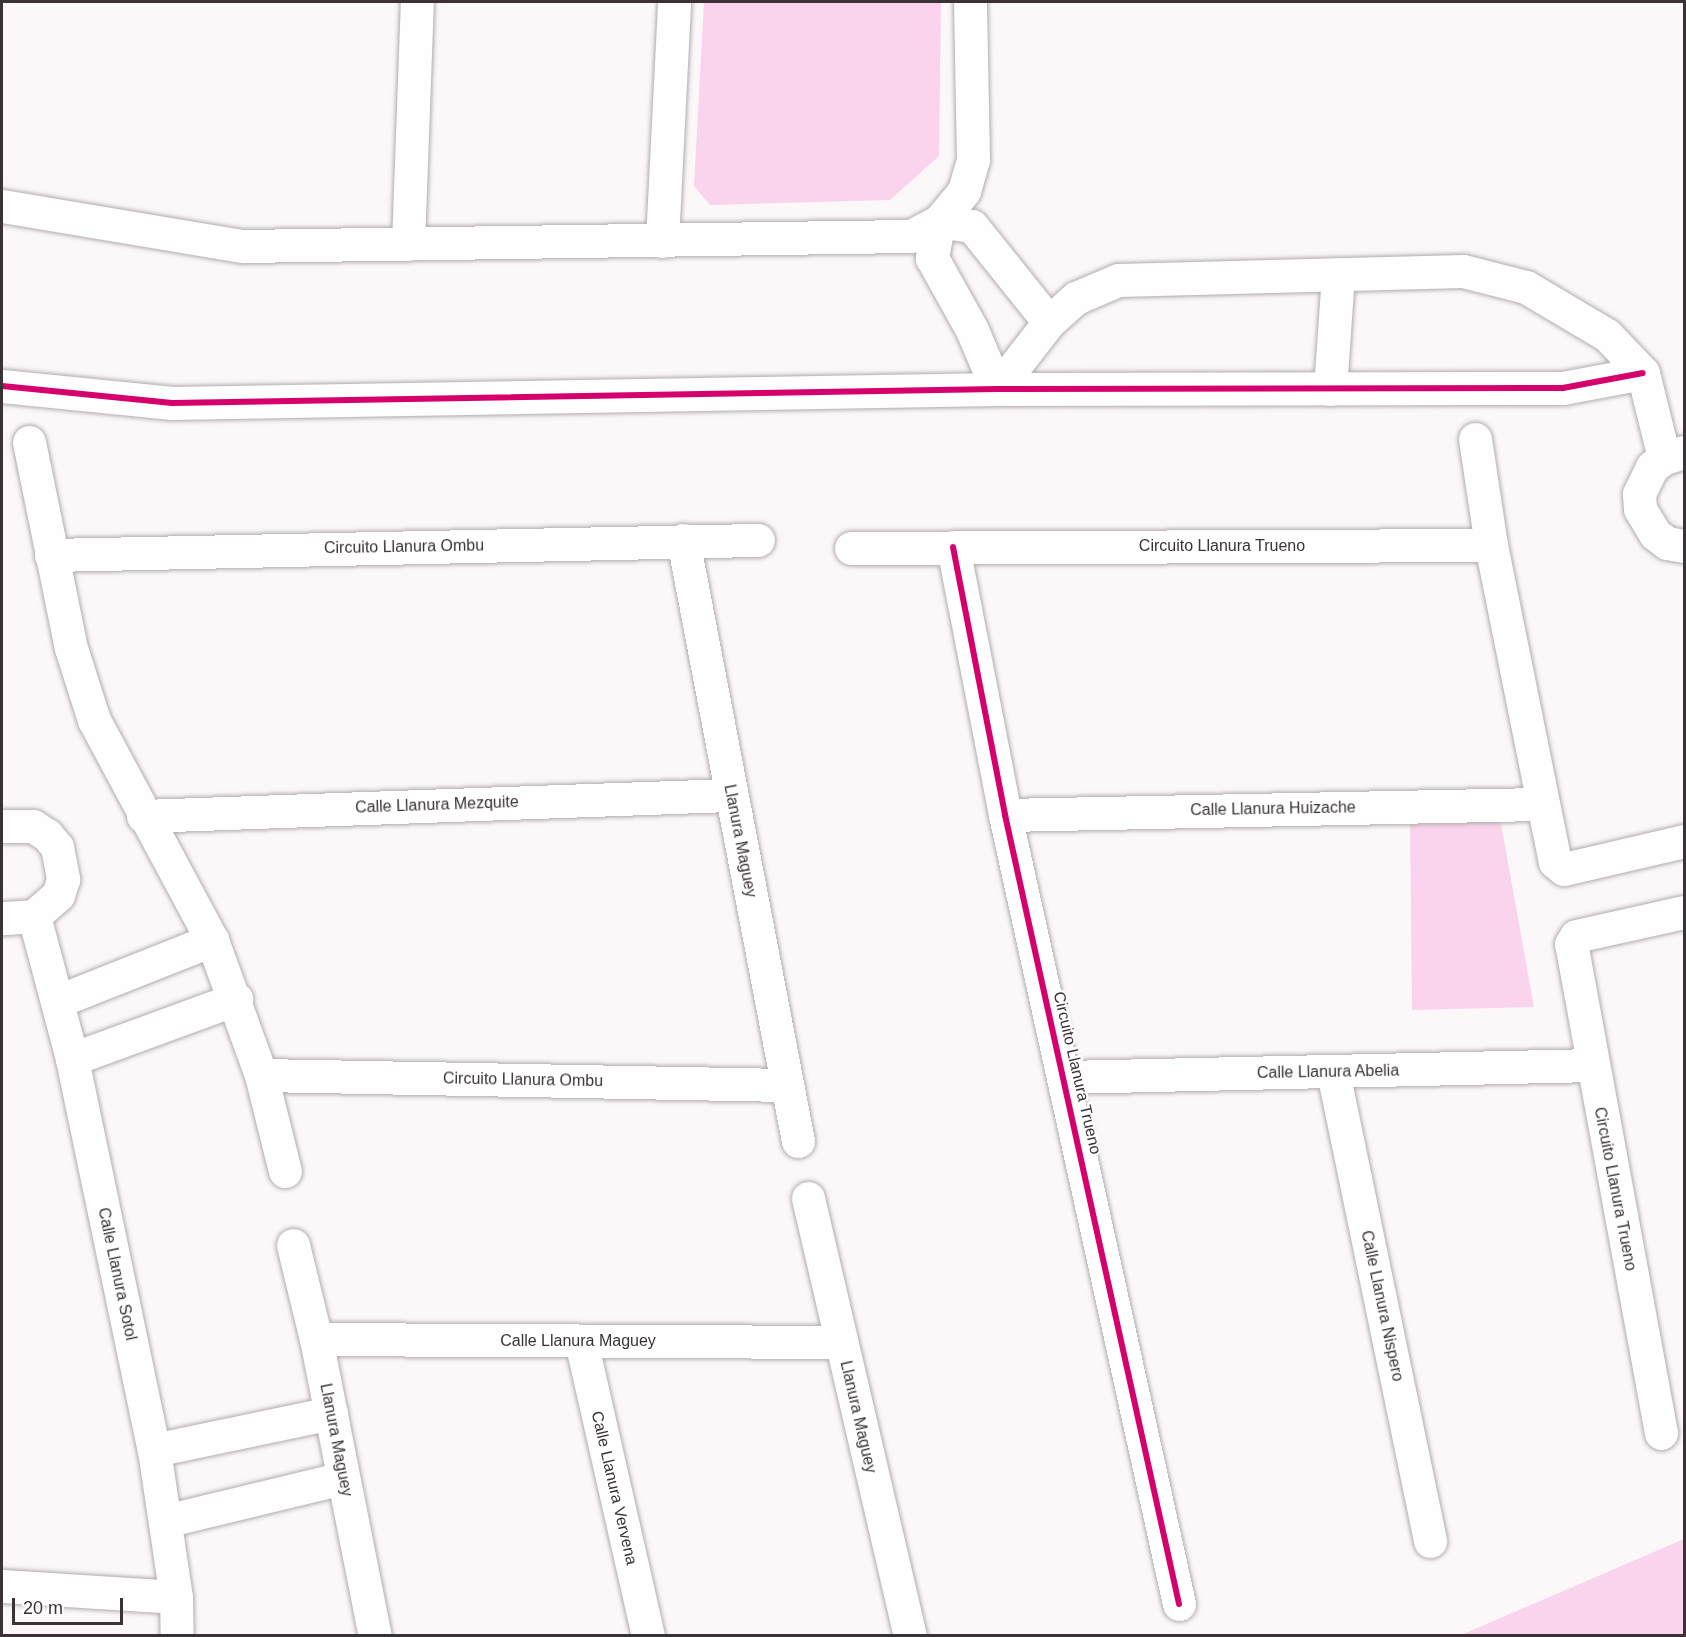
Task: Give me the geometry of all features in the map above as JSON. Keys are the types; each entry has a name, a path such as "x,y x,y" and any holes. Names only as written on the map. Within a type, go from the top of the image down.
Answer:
{"street":[{"path":"408,244 417,2"},
{"path":"662,241 674,2"},
{"path":"2,206 242,246 911,236 939,221 964,191 973,159 970,2"},
{"path":"939,221 972,226 1049,322"},
{"path":"939,221 932,258 972,330 997,389"},
{"path":"997,389 1049,322 1076,298 1118,280 1463,271 1526,286 1606,335 1643,373 1674,455 1644,480 1640,509 1655,534 1667,543 1684,546"},
{"path":"1330,389 1338,274"},
{"path":"2,386 172,403 997,389 1563,388 1643,373"},
{"path":"1475,439 1491,545 1541,804 1560,866 1684,841"},
{"path":"29,442 71,648 94,720 143,816 212,940 236,999 261,1075 285,1172"},
{"name":"Llanura Maguey","path":"683,540 798,1141"},
{"name":"Circuito Llanura Ombu","path":"51,555 758,540"},
{"name":"Circuito Llanura Trueno","path":"851,548 1491,545"},
{"name":"Circuito Llanura Trueno","path":"953,547 1005,815 1065,1077 1179,1604"},
{"name":"Calle Llanura Mezquite","path":"143,816 731,795"},
{"name":"Calle Llanura Huizache","path":"1005,815 1541,804"},
{"path":"2,826 33,826 57,847 63,879 58,895 34,916 20,920 2,918"},
{"name":"Circuito Llanura Trueno","path":"1661,1432 1592,1065 1573,940 1684,912"},
{"name":"Calle Llanura Sotol","path":"34,916 72,1059 154,1450 176,1597 177,1635"},
{"path":"58,1001 212,940"},
{"path":"72,1059 236,999"},
{"name":"Calle Llanura Abelia","path":"1065,1077 1592,1065"},
{"name":"Calle Llanura Nispero","path":"1333,1072 1430,1541"},
{"name":"Circuito Llanura Ombu","path":"261,1075 786,1085"},
{"name":"Llanura Maguey","path":"808,1198 909,1635"},
{"name":"Llanura Maguey","path":"293,1245 316,1339 375,1635"},
{"name":"Calle Llanura Maguey","path":"316,1339 840,1342"},
{"name":"Calle Llanura Vervena","path":"581,1341 648,1635"},
{"path":"154,1450 331,1413"},
{"path":"165,1521 343,1478"},
{"path":"2,1586 176,1597"}],"shaded area":[{"path":"704,2 941,2 939,156 890,200 710,205 694,186"},
{"path":"1500,818 1534,1007 1412,1010 1410,822"},
{"path":"1684,1539 1684,1635 1461,1635"}],"cycle path":[{"path":"2,386 172,403 997,389 1563,388 1643,373"},
{"path":"953,547 1005,815 1179,1604"}]}
